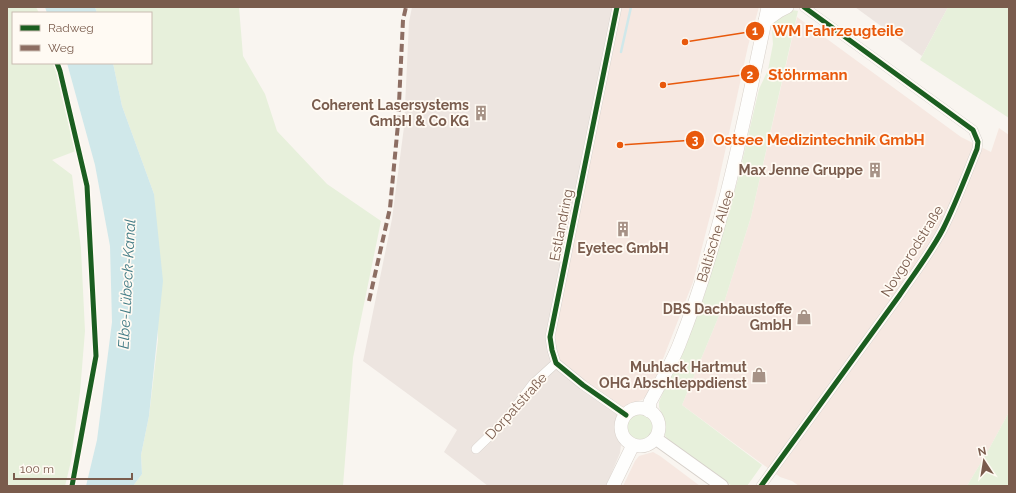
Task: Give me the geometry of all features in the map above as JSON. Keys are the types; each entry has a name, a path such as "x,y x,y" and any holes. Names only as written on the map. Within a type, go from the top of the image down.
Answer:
{"main road":[{"name":"Baltische Allee","path":"649,411 650,402 678,346 706,269 728,195 768,7"},
{"path":"766,21 786,7"},
{"path":"637,408 649,411 654,415 658,424 658,431 655,438 644,446 633,445 626,440 622,433 621,426 626,415 637,408"},
{"path":"613,486 633,445"}],"street":[{"name":"Estlandring","path":"556,363 550,338 617,7"},
{"name":"Novgorodstraße","path":"761,486 921,265 949,217 977,149 978,142 973,130 804,7"},
{"path":"556,363 583,385 626,415"},
{"name":"Dorpatstraße","path":"476,449 506,420 533,384 556,363"},
{"path":"655,438 722,486"}],"shaded area":[{"path":"412,7 617,7 553,321 556,363 621,411 616,422 616,434 621,445 620,453 606,486 488,486 444,452 457,430 363,361 392,219 404,127 409,22"},
{"path":"617,7 759,7 748,46 716,193 693,282 648,394 642,400 629,404 621,411 556,363 553,321"},
{"path":"855,7 948,7 922,56"},
{"path":"797,17 961,137 991,152 999,128 1009,135 1009,412 967,486 799,486 792,481 780,477 682,405 723,306 751,217"},
{"path":"653,452 700,486 623,486 639,456"}],"green space":[{"path":"7,7 36,7 38,12 12,12 12,64 60,64 64,72 81,149 52,160 72,175 81,249 85,331 80,392 71,461 65,486 7,486"},
{"path":"95,7 239,7 243,56 265,94 277,131 327,184 381,221 353,358 343,486 133,486 142,474 141,455 149,416 158,340 154,194 122,106 113,64 152,64 152,12 97,12"},
{"path":"948,7 1009,7 1009,118 920,60"},
{"path":"792,10 798,11 751,217 723,306 682,405 762,465 747,486 732,486 668,440 664,434 664,419 659,407 659,402 702,298 719,246 738,179 759,89 768,70 773,44 772,32 775,21"},
{"path":"640,412 646,413 650,416 653,420 653,432 650,436 646,439 640,440 634,439 630,436 627,432 626,426 627,420 630,416 634,413"},
{"path":"1009,412 1009,486 967,486 989,449"}],"water":[{"path":"45,7 95,7 97,12 47,12"},
{"name":"Elbe-Lübeck-Kanal","path":"67,64 113,64 122,106 154,194 163,281 149,416 141,455 142,474 133,486 86,486 97,440 112,322 110,246 95,165"}],"waterway":[{"path":"621,52 631,7"}],"marked path":[{"path":"369,301 390,208 398,124 403,20 406,7"}],"cycle path":[{"path":"617,7 550,337 556,363 583,385 626,415"},
{"path":"761,486 899,296 933,246 957,199 977,149 978,142 973,130 804,7"},
{"path":"57,64 87,186 96,356 72,486"}],"place":[{"name":"WM Fahrzeugteile","path":"685,42"},
{"name":"Stöhrmann","path":"663,85"},
{"name":"Coherent Lasersystems GmbH & Co KG","path":"481,113"},
{"name":"Ostsee Medizintechnik GmbH","path":"620,145"},
{"name":"Max Jenne Gruppe","path":"875,170"},
{"name":"Eyetec GmbH","path":"623,229"},
{"name":"DBS Dachbaustoffe GmbH","path":"804,317"},
{"name":"Muhlack Hartmut OHG Abschleppdienst","path":"759,375"}]}
